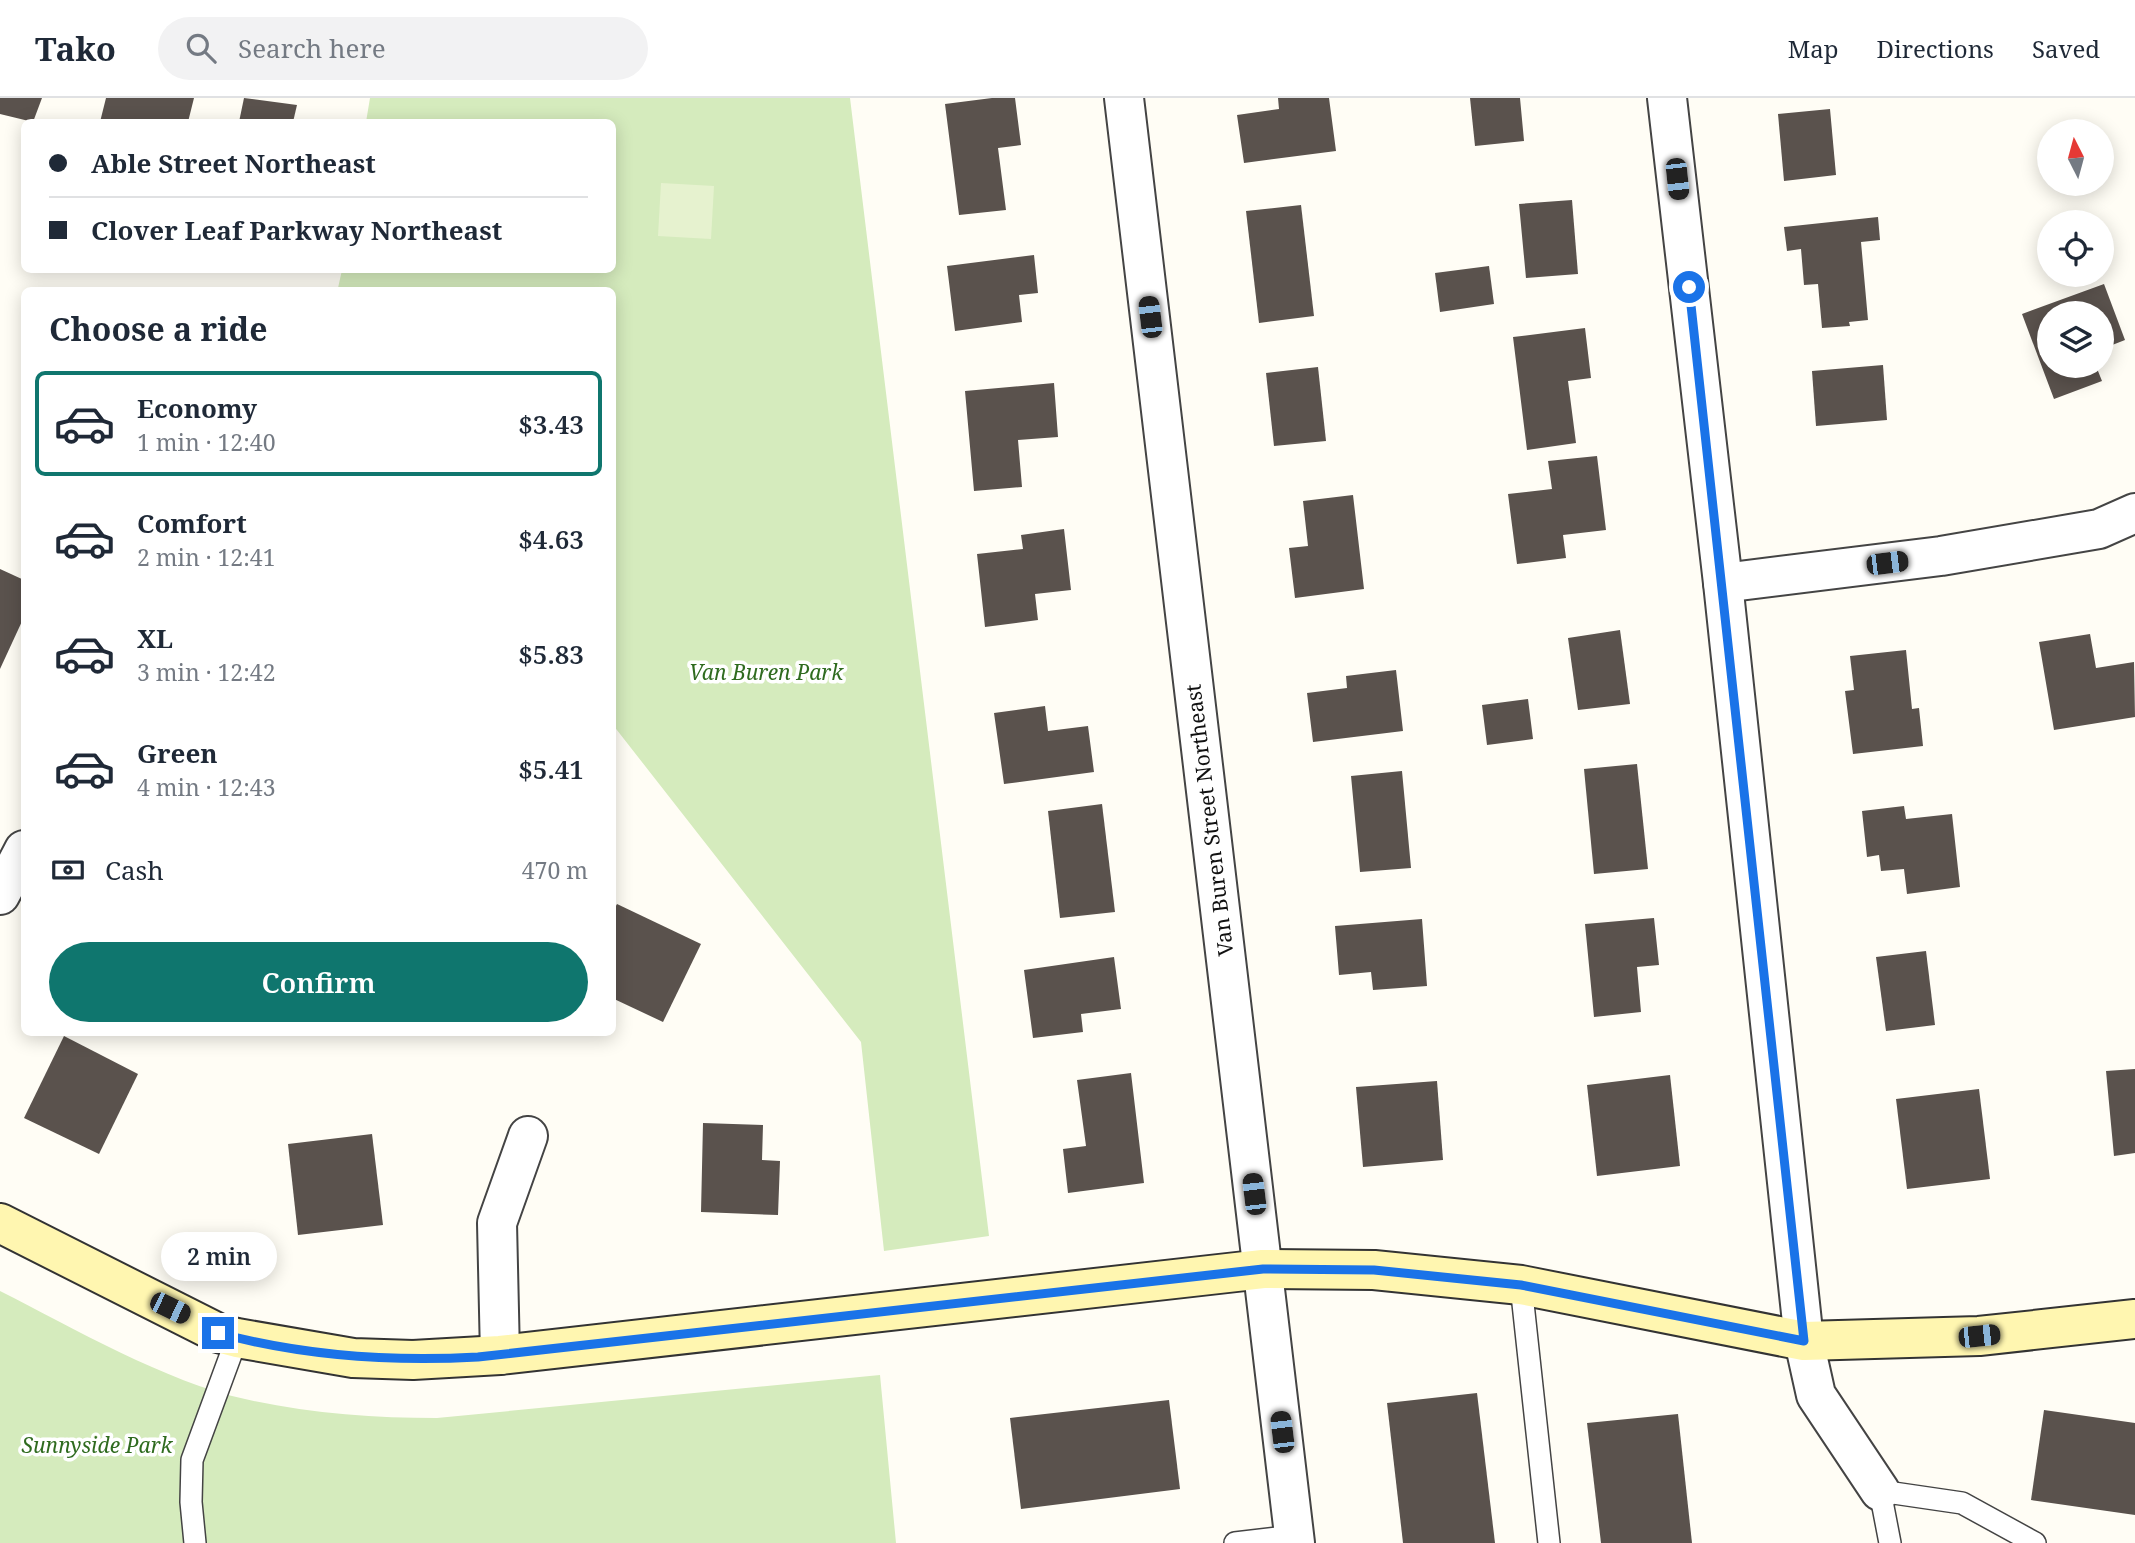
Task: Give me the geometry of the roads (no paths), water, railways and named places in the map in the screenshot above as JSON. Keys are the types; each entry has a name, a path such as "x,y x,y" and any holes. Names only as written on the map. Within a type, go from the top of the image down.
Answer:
{"street":[{"name":"Van Buren Street Northeast","path":"1124,98 1295,1540"},
{"path":"1667,98 1724,583 1804,1341 1816,1395 1880,1491"},
{"path":"1724,583 1941,556 2099,529 2135,513"},
{"path":"0,895 21,856"},
{"path":"500,1355 496,1223 528,1136"},
{"path":"0,1223 218,1333 353,1358 413,1360 500,1355 1263,1269 1374,1270 1521,1285 1804,1341 1979,1336 2135,1319"}],"lane":[{"path":"1521,1285 1549,1543"},
{"path":"195,1543 191,1502 192,1460 237,1338"},
{"path":"1890,1543 1880,1491 1962,1503 2035,1543"},
{"path":"1235,1543 1295,1540"}],"park label":[{"name":"Van Buren Park","path":"766,673"},
{"name":"Sunnyside Park","path":"97,1446"}]}
